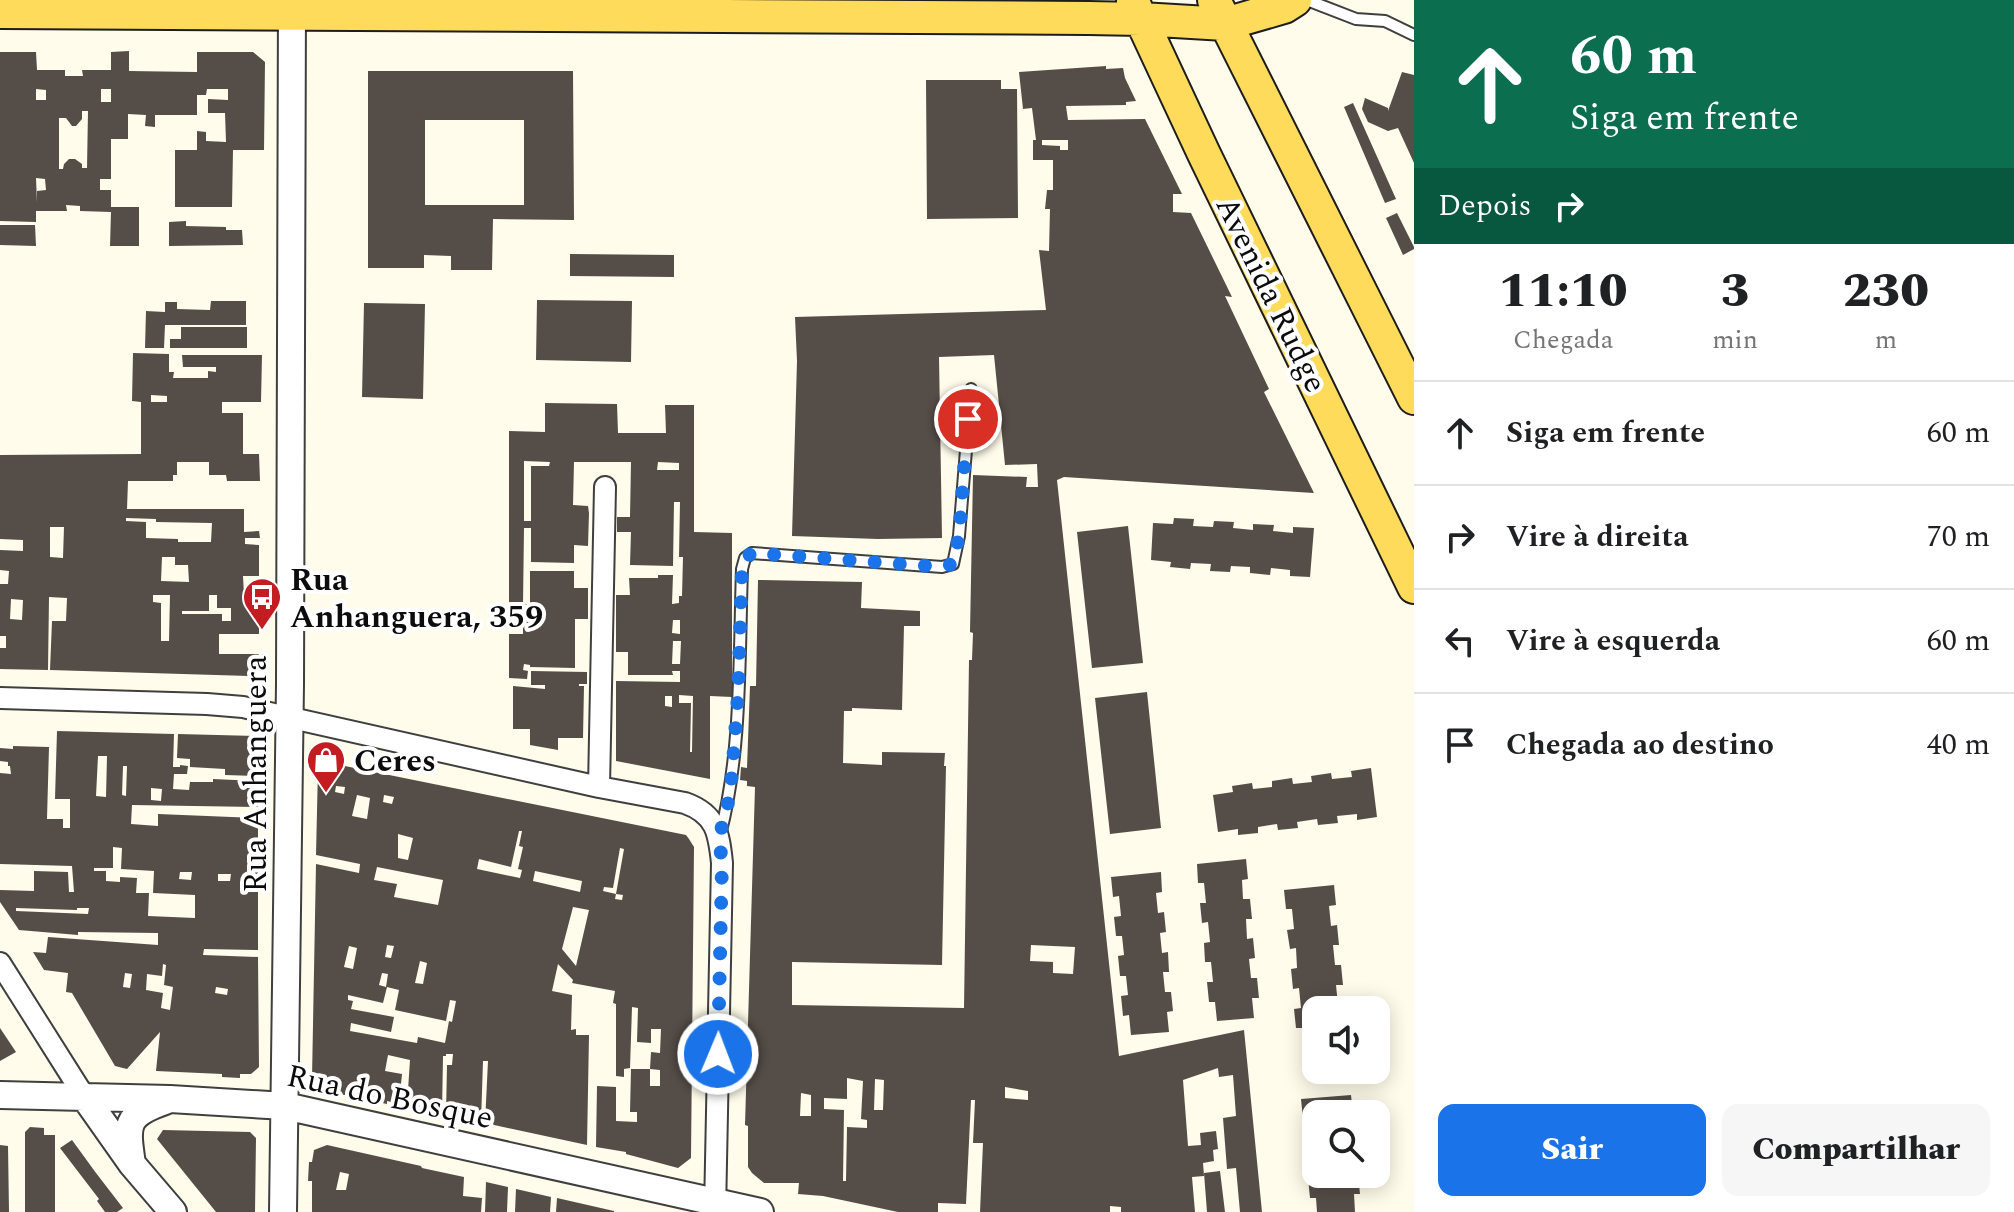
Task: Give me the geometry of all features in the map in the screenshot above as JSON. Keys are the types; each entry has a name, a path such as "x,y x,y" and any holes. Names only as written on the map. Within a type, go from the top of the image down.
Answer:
{"main road":[{"path":"0,12 292,7 1220,12 1284,7 1295,0"},
{"name":"Avenida Rudge","path":"1137,10 1414,587"},
{"path":"1220,12 1414,398"}],"street":[{"name":"Rua Anhanguera","path":"283,1212 292,7"},
{"path":"599,787 605,487"},
{"path":"0,698 243,707 599,787 685,803 706,813 719,837 721,879 714,1207"},
{"path":"0,963 84,1096 132,1164 173,1212"},
{"name":"Rua do Bosque","path":"0,1095 170,1099 285,1106 714,1207 760,1212"},
{"path":"132,1164 129,1141 132,1119 138,1112 170,1099"}],"lane":[{"path":"1307,0 1356,19 1385,21 1414,35"},
{"path":"719,837 732,775 745,558 752,553 942,567 953,564 959,536 971,389"}],"building":[{"path":"129,51 129,71 197,72 197,52 253,52 265,62 264,150 233,150 232,207 175,207 175,150 197,150 197,131 206,132 206,141 226,142 225,113 208,113 208,99 228,100 228,89 207,89 206,95 197,95 197,115 155,115 155,127 145,126 146,115 128,114 128,139 111,139 111,179 100,179 100,190 111,190 111,207 139,207 139,246 110,246 111,212 80,211 80,206 66,205 67,211 36,211 36,222 0,221 0,52 36,52 37,70 65,70 65,76 83,76 82,70 111,70 111,52","holes":["36,89 46,90 46,100 36,100","101,89 111,89 111,102 101,102","82,111 88,111 87,168 82,168 82,164 75,159 69,159 63,169 59,169 59,118 66,118 72,126 82,119","36,178 45,179 46,190 37,191 37,203"]},
{"path":"1106,66 1106,69 1123,68 1136,101 1126,102 1126,105 1066,106 1068,120 1145,119 1182,194 1173,194 1173,212 1191,213 1232,297 1225,296 1269,389 1264,392 1314,493 1064,477 1057,480 1119,1056 1244,1030 1262,1212 1240,1212 1236,1168 1227,1169 1223,1118 1236,1116 1233,1075 1219,1077 1218,1068 1183,1080 1188,1146 1201,1145 1200,1133 1216,1131 1218,1149 1213,1150 1214,1161 1203,1163 1204,1176 1192,1177 1195,1212 1121,1212 1121,1207 1110,1206 1110,1212 980,1212 983,1143 973,1143 975,1100 971,1100 966,1204 938,1203 938,1212 898,1212 823,1196 798,1194 799,1183 764,1183 748,1167 748,1126 745,1125 755,787 747,786 747,781 740,780 741,767 747,768 750,686 756,686 758,580 862,582 861,608 920,611 920,626 904,626 902,710 852,708 852,711 844,711 843,763 882,765 882,752 945,753 942,965 792,962 792,1005 964,1008 969,660 972,660 973,633 970,632 973,475 1027,477 1026,487 1038,487 1037,464 1005,465 994,355 939,357 942,538 792,536 797,361 795,317 1046,310 1039,250 1049,251 1050,209 1045,209 1047,190 1053,190 1053,160 1033,160 1033,140 1036,140 1032,108 1023,109 1019,72","holes":["1042,140 1068,140 1068,150 1060,150 1060,146 1042,145","1031,945 1075,947 1073,974 1053,973 1053,962 1030,961","847,1078 863,1081 861,1119 867,1120 867,1128 847,1127 846,1181 843,1181 844,1110 824,1109 824,1098 847,1099","875,1079 884,1080 883,1110 874,1110","1005,1087 1028,1091 1028,1100 1005,1098","801,1093 811,1095 811,1116 800,1116"]},
{"path":"368,71 573,71 574,220 493,219 492,270 451,270 451,256 424,255 424,268 368,268","holes":["425,120 524,120 524,205 425,205"]},
{"path":"1402,72 1414,75 1414,163 1398,128 1388,131 1368,122 1362,109 1365,98 1388,108 1388,111"},
{"path":"926,80 1001,80 1001,89 1017,89 1018,218 927,219"},
{"path":"1353,103 1396,199 1385,203 1344,107"},
{"path":"1397,213 1414,247 1403,255 1386,218"},
{"path":"186,221 186,226 242,230 243,245 169,246 169,222"},
{"path":"0,225 35,225 36,246 0,245"},
{"path":"570,254 674,255 674,277 570,276"},
{"path":"537,300 632,301 631,362 536,360"},
{"path":"211,301 246,301 246,325 165,325 164,348 145,348 146,311 165,312 165,302 177,302 177,309 210,310"},
{"path":"364,303 425,304 423,399 362,397"},
{"path":"181,327 247,327 247,348 170,348 170,339 181,339"},
{"path":"133,353 169,354 169,372 174,372 173,378 208,378 208,371 216,372 216,367 183,367 182,355 262,355 261,402 222,402 222,413 243,413 243,454 259,454 260,481 227,481 226,475 209,475 209,462 177,462 177,475 173,475 173,481 128,481 127,509 244,509 244,532 259,531 260,538 245,538 245,544 259,545 259,576 243,576 244,595 259,595 259,634 219,634 219,654 259,654 258,666 249,676 50,670 52,621 66,621 67,598 49,597 48,670 0,669 0,648 6,648 6,636 0,636 0,584 8,584 9,571 0,570 0,550 23,551 23,540 0,539 0,455 141,454 141,402 132,401","holes":["151,395 167,396 167,402 151,402","126,518 212,523 211,542 146,538 146,522 126,521","50,527 64,527 63,558 50,557","162,557 175,557 175,565 188,565 189,582 161,581","153,595 170,595 169,641 161,641 161,603 153,602","209,595 217,595 217,608 231,608 231,621 222,621 222,614 182,614 182,611 209,611","11,599 23,600 22,620 10,619"]},
{"path":"545,403 617,404 618,433 666,433 665,405 694,405 694,532 732,533 732,697 710,696 710,779 616,761 616,681 680,682 680,671 672,671 673,675 628,675 628,652 616,652 616,595 630,595 629,578 673,575 672,604 679,603 679,596 682,596 680,502 674,502 673,566 630,565 631,532 617,532 617,517 630,517 631,462 574,462 573,505 588,506 589,513 588,546 574,545 574,563 531,562 531,528 524,528 523,604 530,604 530,571 574,571 574,588 588,588 588,619 575,619 575,668 530,667 524,664 523,670 528,671 527,679 509,678 509,634 523,634 523,619 509,619 509,431 545,432","holes":["524,461 550,462 549,466 531,466 531,521 524,521","658,462 679,463 679,470 657,470","673,620 680,620 680,634 672,633","673,641 681,641 680,664 672,664","679,695 693,696 692,752 691,703 679,703","665,696 672,696 672,707 665,706"]},
{"path":"1174,518 1194,519 1193,526 1213,527 1214,521 1234,522 1233,528 1253,530 1253,524 1274,525 1273,531 1293,533 1293,527 1314,528 1310,577 1290,576 1290,570 1271,568 1270,575 1250,573 1250,567 1231,566 1230,572 1210,571 1211,564 1191,563 1190,569 1170,567 1171,562 1151,560 1153,523 1173,524"},
{"path":"1128,526 1143,663 1092,668 1077,532"},
{"path":"531,671 587,672 587,684 579,684 584,686 583,738 558,738 558,750 530,745 530,729 513,729 513,686 545,689 545,685 531,685"},
{"path":"1147,692 1161,828 1110,834 1095,698"},
{"path":"57,731 174,734 173,767 188,766 187,774 174,774 173,789 189,790 190,782 213,782 213,779 258,781 258,807 132,805 131,824 158,826 158,814 258,818 258,950 204,949 203,955 258,957 259,1067 251,1074 240,1074 240,1078 222,1077 222,1074 156,1071 160,1032 127,1069 115,1066 72,993 66,992 68,973 44,970 33,952 46,953 48,937 158,945 158,933 78,932 78,935 19,930 0,902 0,890 34,891 34,871 68,872 69,892 74,892 72,866 0,864 0,773 11,774 8,762 0,761 0,748 49,747 47,819 63,819 63,828 70,828 70,799 55,799","holes":["98,756 107,756 106,797 96,796","123,766 127,766 126,796 122,795","151,788 162,789 161,801 151,800","113,847 122,848 121,869 154,871 153,893 195,895 195,918 148,916 149,893 136,893 137,878 120,877 120,882 106,881 106,871 94,871 94,868 113,868","180,872 192,872 191,880 179,879","218,874 231,874 230,881 218,881","16,908 89,908 88,914 16,911","163,964 166,965 164,985 173,987 170,1010 161,1008 163,993 146,990 147,974 162,976","125,973 132,974 130,988 123,987","216,987 228,989 227,995 215,993"]},
{"path":"178,734 258,736 258,776 225,775 225,769 190,767 190,759 177,758"},
{"path":"330,763 686,835 694,847 691,1158 678,1168 626,1152 596,1147 597,1086 616,1087 616,1121 637,1122 637,1112 630,1112 631,1069 650,1069 651,1052 660,1053 661,1029 651,1029 651,1043 637,1042 638,1008 632,1007 630,1068 624,1069 624,1077 616,1076 615,991 572,983 573,980 558,964 552,991 572,995 571,1030 576,1029 576,1035 589,1035 587,1145 485,1123 488,1061 483,1061 481,1122 446,1114 447,1065 452,1065 453,1054 443,1056 442,1113 407,1105 410,1060 388,1055 385,1071 402,1074 399,1104 321,1090 312,1078 316,864 359,873 360,864 316,855 318,768","holes":["336,786 345,787 344,794 335,792","357,795 370,798 367,819 352,816","384,795 394,797 392,804 383,802","519,831 522,831 520,878 477,869 479,859 511,867","398,834 413,838 408,860 398,858","620,848 624,849 616,894 603,891 604,887 613,888","377,867 443,880 438,905 394,897 397,884 374,880","535,871 582,881 580,892 533,881","573,907 589,910 576,966 562,949","387,945 394,946 391,958 385,957","349,946 357,948 353,969 344,967","420,961 427,963 423,984 415,983","382,973 388,974 386,987 379,985","387,987 399,990 395,1010 446,1021 450,1000 456,1001 445,1043 418,1037 417,1043 350,1031 351,1023 391,1032 394,1017 351,1009 353,1001 348,1000 348,995 383,1003","650,1069 660,1070 660,1086 650,1086"]},
{"path":"1371,768 1377,817 1357,820 1357,814 1337,816 1338,823 1318,825 1317,819 1297,822 1298,828 1278,830 1277,824 1258,827 1258,833 1238,835 1238,829 1218,832 1213,795 1233,792 1232,786 1252,783 1253,789 1272,787 1272,781 1292,778 1293,784 1312,782 1311,776 1331,773 1332,779 1352,777 1351,771"},
{"path":"1246,859 1248,879 1242,880 1243,899 1250,899 1252,919 1246,919 1247,939 1253,938 1255,958 1249,959 1251,978 1257,978 1259,998 1252,998 1254,1018 1217,1021 1215,1002 1209,1002 1207,982 1213,982 1211,962 1205,962 1204,943 1210,942 1208,922 1202,923 1200,903 1206,903 1204,883 1198,883 1197,864"},
{"path":"1161,872 1162,892 1156,893 1158,913 1164,912 1166,932 1160,933 1162,953 1168,952 1169,972 1163,972 1165,992 1171,992 1173,1011 1167,1012 1169,1032 1131,1035 1129,1015 1123,1016 1121,996 1128,995 1126,976 1120,976 1118,956 1124,955 1122,936 1116,936 1114,917 1121,916 1119,896 1113,897 1111,877"},
{"path":"1334,885 1336,905 1329,906 1331,926 1337,925 1339,945 1333,945 1335,965 1341,965 1343,985 1336,985 1337,996 1302,996 1302,1028 1296,1028 1294,1009 1301,1008 1299,988 1293,989 1291,969 1297,968 1296,948 1290,949 1287,930 1294,929 1292,909 1286,909 1284,890"},
{"path":"0,1028 16,1052 0,1061"},
{"path":"1351,1095 1352,1100 1302,1100 1302,1109 1301,1099"},
{"path":"30,1127 44,1128 44,1135 55,1135 55,1212 25,1212 25,1132"},
{"path":"163,1130 250,1132 256,1138 255,1212 216,1212 157,1139"},
{"path":"72,1140 123,1208 117,1212 105,1212 97,1201 99,1199 60,1148"},
{"path":"0,1145 8,1146 9,1212 0,1212"},
{"path":"327,1145 464,1177 463,1196 482,1198 481,1212 312,1212 312,1181 308,1181 309,1162 312,1162 314,1150","holes":["340,1172 349,1174 346,1190 336,1190"]},
{"path":"1220,1171 1225,1212 1207,1212 1204,1173"},
{"path":"486,1182 508,1187 507,1212 485,1212"},
{"path":"1309,1188 1359,1188 1360,1194 1354,1194 1355,1212 1317,1212 1316,1198 1310,1198"},
{"path":"516,1189 551,1197 550,1212 515,1212"},
{"path":"557,1198 614,1211 614,1212 556,1212"}],"place":[{"name":"Rua Anhanguera, 359","path":"262,631"},
{"name":"Ceres","path":"326,794"}],"route":[{"path":"718,1054 722,863 719,837 732,775 745,558 752,553 942,567 953,564 959,536 968,419"}]}
